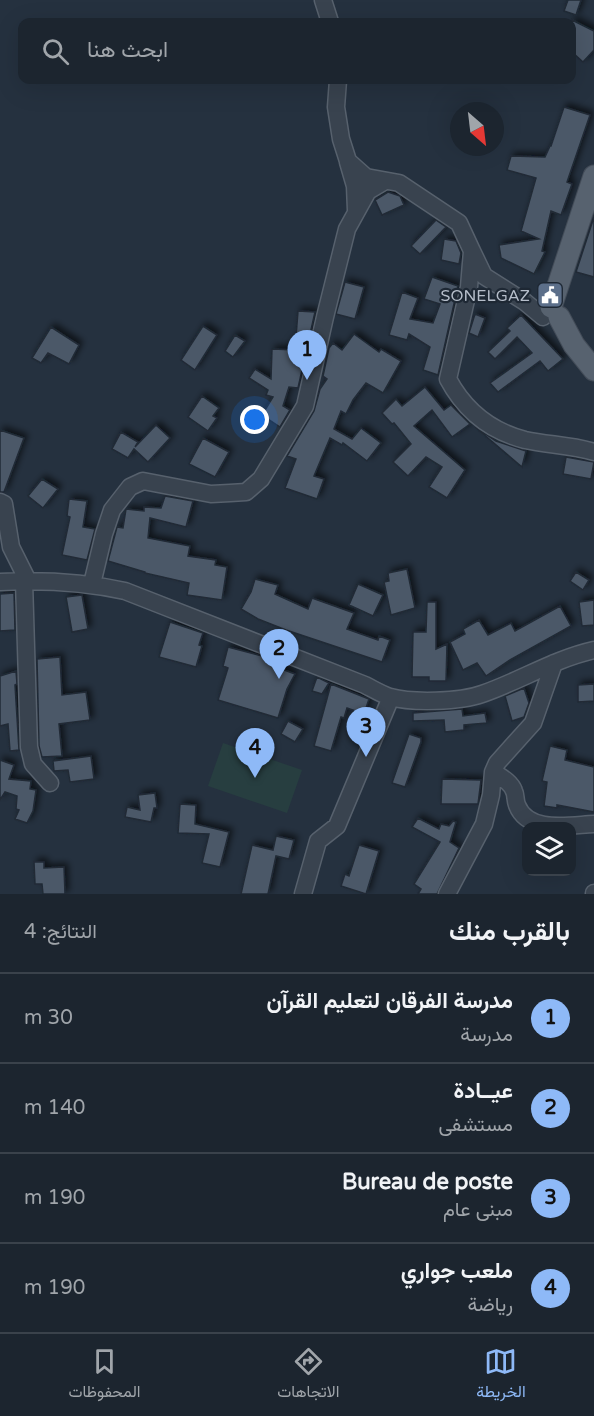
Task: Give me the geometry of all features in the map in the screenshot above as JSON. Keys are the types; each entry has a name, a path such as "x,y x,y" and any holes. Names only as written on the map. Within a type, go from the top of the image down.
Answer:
{"main road":[{"path":"594,176 564,269 553,317 594,370"}],"street":[{"path":"323,0 329,18"},
{"path":"338,84 336,107 341,139 356,186 356,210"},
{"path":"348,161 366,177 399,183 459,223 484,276 553,317"},
{"path":"92,584 112,510 130,487 143,481 211,494 230,494 246,492 261,479 305,406 324,317 347,229 368,191 386,181"},
{"path":"472,250 469,287 448,379 458,397 482,422 524,440 594,452"},
{"path":"469,287 484,276"},
{"path":"0,502 4,504 11,547 24,576 29,747 33,764 50,783"},
{"path":"0,552 24,576"},
{"path":"0,582 24,576 92,584 124,591 391,697 460,700 482,694 554,663 594,650"},
{"path":"447,894 484,825 491,795 493,772 505,753 533,723 554,663"},
{"path":"303,894 318,841 338,826 391,697"},
{"path":"493,772 514,788 519,809 536,823 551,826 594,824"}],"green space":[{"path":"223,743 302,770 287,813 208,786"}],"building":[{"path":"568,0 581,0 576,15 564,11"},
{"path":"576,22 594,31 594,50 583,62 576,56"},
{"path":"564,107 590,115 567,182 572,184 561,215 551,211 542,251 545,252 534,274 501,258 499,245 539,239 521,231 536,178 507,170 511,156 545,157"},
{"path":"388,192 400,196 404,205 382,215 375,200"},
{"path":"594,217 594,277 576,272"},
{"path":"436,220 446,227 420,254 411,246"},
{"path":"444,239 456,241 461,253 459,264 441,260"},
{"path":"432,277 458,286 438,375 423,370 430,347 409,334 407,340 389,335 402,292 418,298 410,319 433,323 440,304 424,299"},
{"path":"345,282 364,287 355,319 336,314"},
{"path":"298,311 315,312 298,388 289,387 283,406 290,410 280,427 262,415 273,397 266,395 268,390 249,378 255,369 271,379 272,349 295,350"},
{"path":"475,314 485,318 478,337 469,333"},
{"path":"521,315 563,359 548,371 540,361 498,392 490,383 532,353 517,337 495,359 488,352 510,331 507,328"},
{"path":"203,326 217,335 195,370 181,360"},
{"path":"51,327 79,345 69,364 48,353 41,363 32,358"},
{"path":"354,334 379,352 381,349 401,361 383,393 366,383 346,414 341,411 334,429 352,439 361,428 381,443 367,461 343,443 342,445 330,438 314,476 324,479 317,499 285,488 296,459 287,456 314,411 320,389 327,379 323,376 329,348 333,343 342,350"},
{"path":"235,335 245,341 233,357 225,351"},
{"path":"425,387 444,410 451,405 470,424 452,437 432,410 414,426 465,470 447,498 429,487 442,467 426,457 408,476 393,462 411,444 394,423 392,424 382,413 396,399 402,406"},
{"path":"202,396 219,408 213,416 217,418 208,431 188,417"},
{"path":"156,425 170,438 148,462 134,449 128,458 112,449 121,432 138,442 135,447"},
{"path":"475,427 496,441 526,451 522,467"},
{"path":"0,430 24,438 4,492 0,492"},
{"path":"203,438 229,452 215,477 189,464"},
{"path":"566,457 594,462 591,479 563,474"},
{"path":"42,479 58,489 43,508 28,496"},
{"path":"165,496 193,501 186,527 150,518 148,538 190,546 188,556 216,560 215,565 227,567 222,600 187,595 189,583 145,573 108,561 117,527 123,528 126,509 144,511 144,507 161,508"},
{"path":"69,499 87,501 83,527 95,529 87,560 62,555 70,517 67,516"},
{"path":"407,569 415,608 391,615 384,582 389,581 388,573"},
{"path":"576,572 589,580 583,590 570,581"},
{"path":"255,579 278,585 275,594 308,609 312,598 354,613 347,629 378,640 379,636 390,640 382,662 286,630 258,619 241,609 251,592"},
{"path":"358,584 383,595 373,616 349,605"},
{"path":"14,593 15,630 0,631 0,594"},
{"path":"82,595 88,629 72,632 66,597"},
{"path":"594,600 594,625 582,626 579,602"},
{"path":"427,602 436,602 436,649 447,644 446,681 429,681 429,677 412,677 413,632 426,632"},
{"path":"560,606 571,626 486,676 477,663 463,670 450,642 465,634 463,629 479,620 488,635 511,623 515,631"},
{"path":"170,622 203,633 196,667 159,657"},
{"path":"228,647 266,657 277,662 276,667 295,674 287,689 278,718 218,700 228,668 223,666"},
{"path":"60,657 62,695 86,692 90,720 59,724 62,756 42,757 39,746 37,659"},
{"path":"16,671 19,750 10,751 8,724 0,726 0,676"},
{"path":"317,677 329,683 322,694 312,691"},
{"path":"331,684 369,699 364,714 347,708 344,718 341,717 331,751 314,746"},
{"path":"594,684 594,701 578,702 578,685"},
{"path":"524,688 529,703 524,717 512,721 505,696"},
{"path":"462,709 463,716 485,713 487,723 464,725 464,730 445,732 444,720 413,721 413,713"},
{"path":"288,721 303,729 295,742 281,734"},
{"path":"409,734 421,738 421,742 405,787 392,783"},
{"path":"550,746 567,750 565,760 594,767 594,812 557,805 557,808 544,806 547,782 542,781"},
{"path":"91,756 94,779 70,782 68,770 54,771 53,761"},
{"path":"0,760 14,765 9,779 31,781 30,789 36,790 33,811 27,823 15,819 19,810 16,809 17,796 5,792 0,800"},
{"path":"442,779 481,780 478,804 441,804"},
{"path":"155,793 157,808 154,808 151,822 125,817 127,807 140,810 138,795"},
{"path":"180,804 196,805 195,824 229,832 220,867 202,863 209,834 178,833"},
{"path":"418,818 439,829 441,824 449,826 453,821 456,822 450,842 459,848 437,894 418,894 421,889 414,884 440,842 412,827"},
{"path":"276,836 294,840 289,859 276,856 268,894 241,894 252,845 273,850"},
{"path":"359,845 379,851 366,894 341,886 345,874 349,876"},
{"path":"34,862 44,862 44,868 64,867 65,894 43,894 42,884 35,884"}],"place":[{"name":"SONELGAZ","path":"550,295"},
{"name":"مدرسة الفرقان لتعليم القرآن","path":"307,380"},
{"name":"عيــادة","path":"279,679"},
{"name":"Bureau de poste","path":"366,757"},
{"name":"ملعب جواري","path":"255,778"}]}
